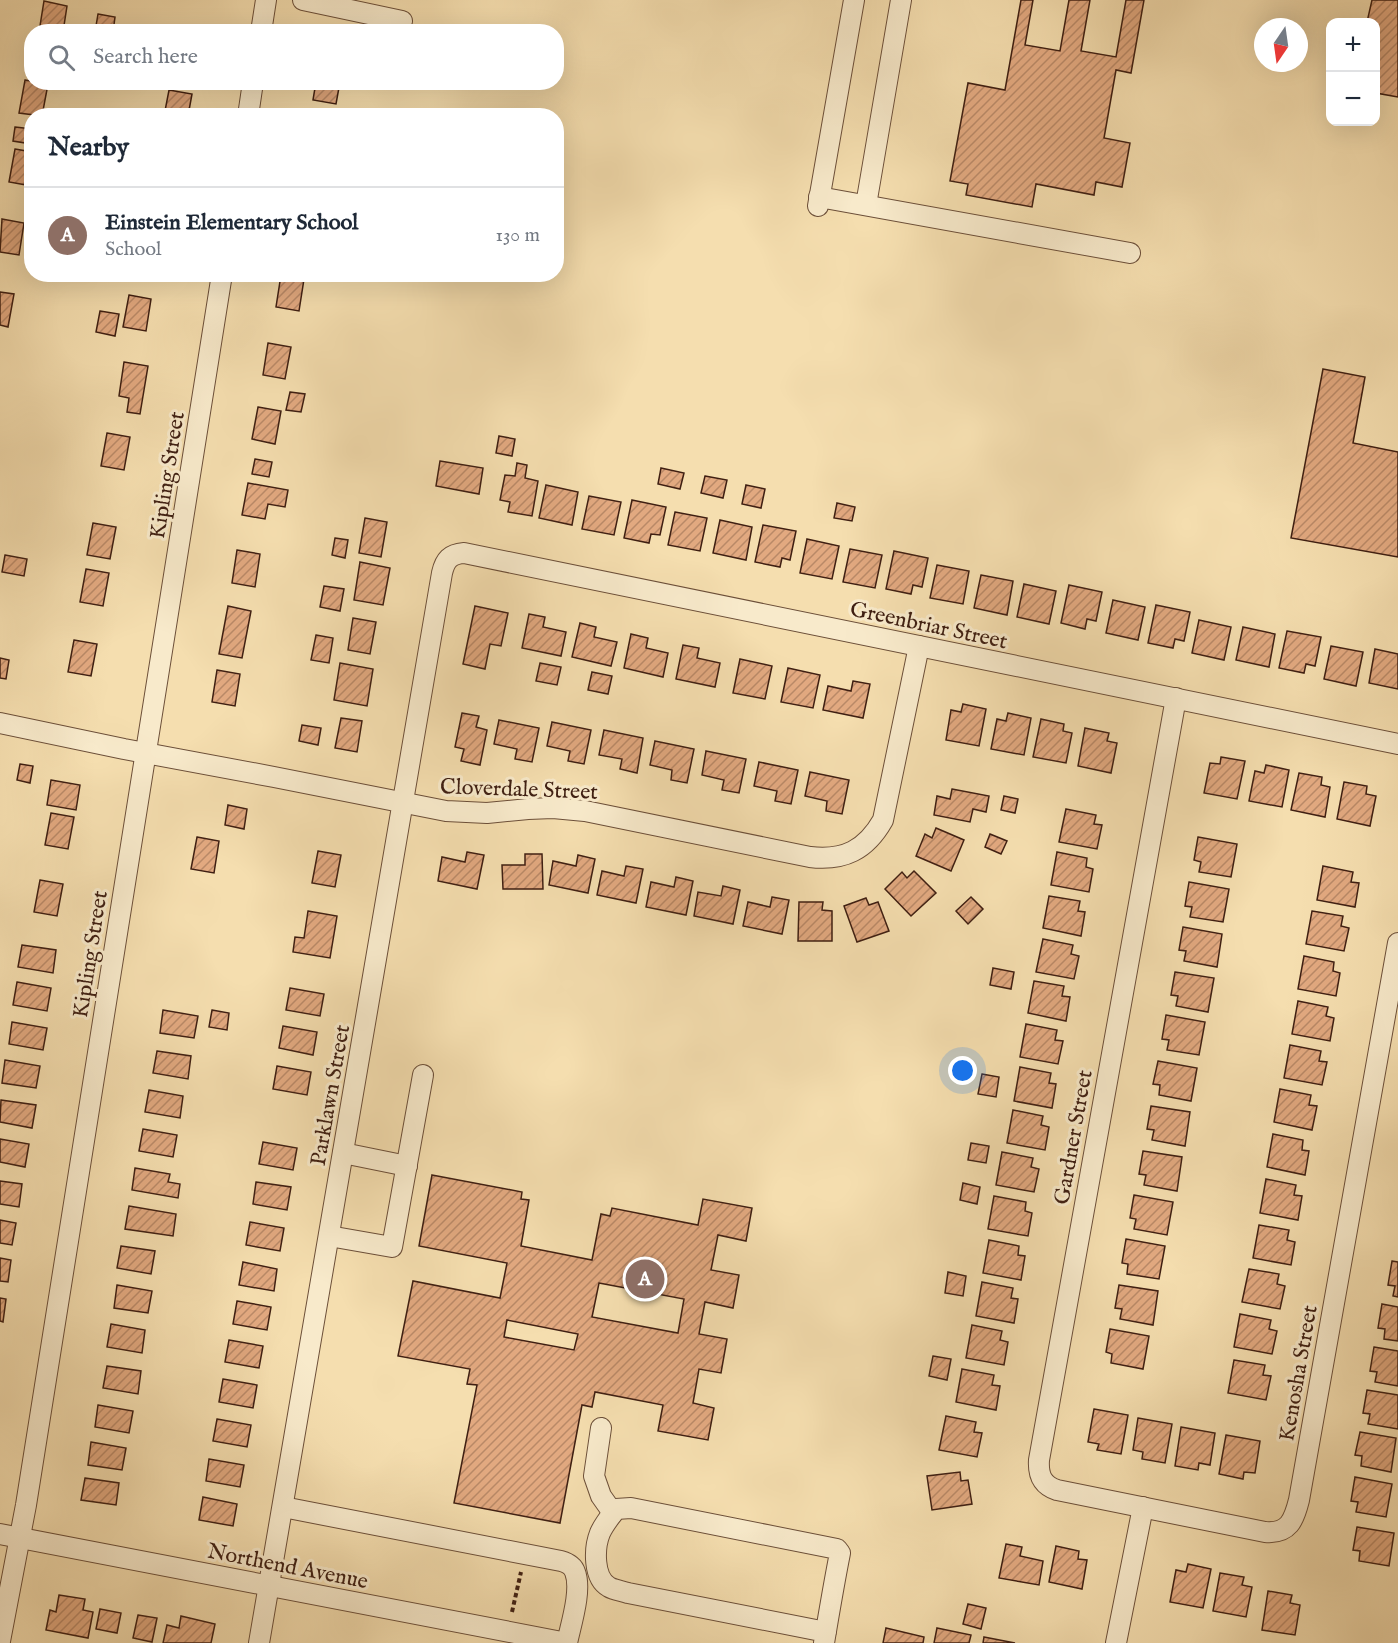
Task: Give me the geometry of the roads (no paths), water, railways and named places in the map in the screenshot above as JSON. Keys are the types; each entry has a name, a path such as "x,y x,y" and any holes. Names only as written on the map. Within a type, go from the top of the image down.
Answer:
{"street":[{"path":"262,24 266,0"},
{"path":"303,0 402,21"},
{"path":"854,0 819,201 866,205 1130,253"},
{"path":"866,205 901,0"},
{"path":"249,108 252,90"},
{"name":"Kipling Street","path":"0,1641 21,1538 221,282"},
{"name":"Greenbriar Street","path":"450,557 464,553 1398,744"},
{"name":"Parklawn Street","path":"259,1643 442,573 444,563 450,557"},
{"name":"Cloverdale Street","path":"0,723 446,811 487,813 553,808 585,811 810,857 834,858 863,845 876,833 883,820 919,646"},
{"name":"Gardner Street","path":"1143,1507 1049,1488 1038,1470 1176,698"},
{"name":"Kenosha Street","path":"1143,1507 1269,1532 1285,1528 1296,1513 1398,943"},
{"path":"329,1236 392,1247 423,1075"},
{"path":"343,1153 407,1166"},
{"path":"601,1428 594,1476 601,1496 613,1514"},
{"path":"283,1507 569,1563 575,1572 577,1586 567,1643"},
{"path":"1116,1643 1143,1507"},
{"path":"631,1508 837,1549 840,1554 825,1637 607,1587 597,1568 596,1551 598,1539 606,1521 613,1514 616,1509 631,1508"},
{"name":"Northend Avenue","path":"0,1534 530,1639 567,1643"}],"place":[{"name":"Einstein Elementary School","path":"645,1279"}]}
